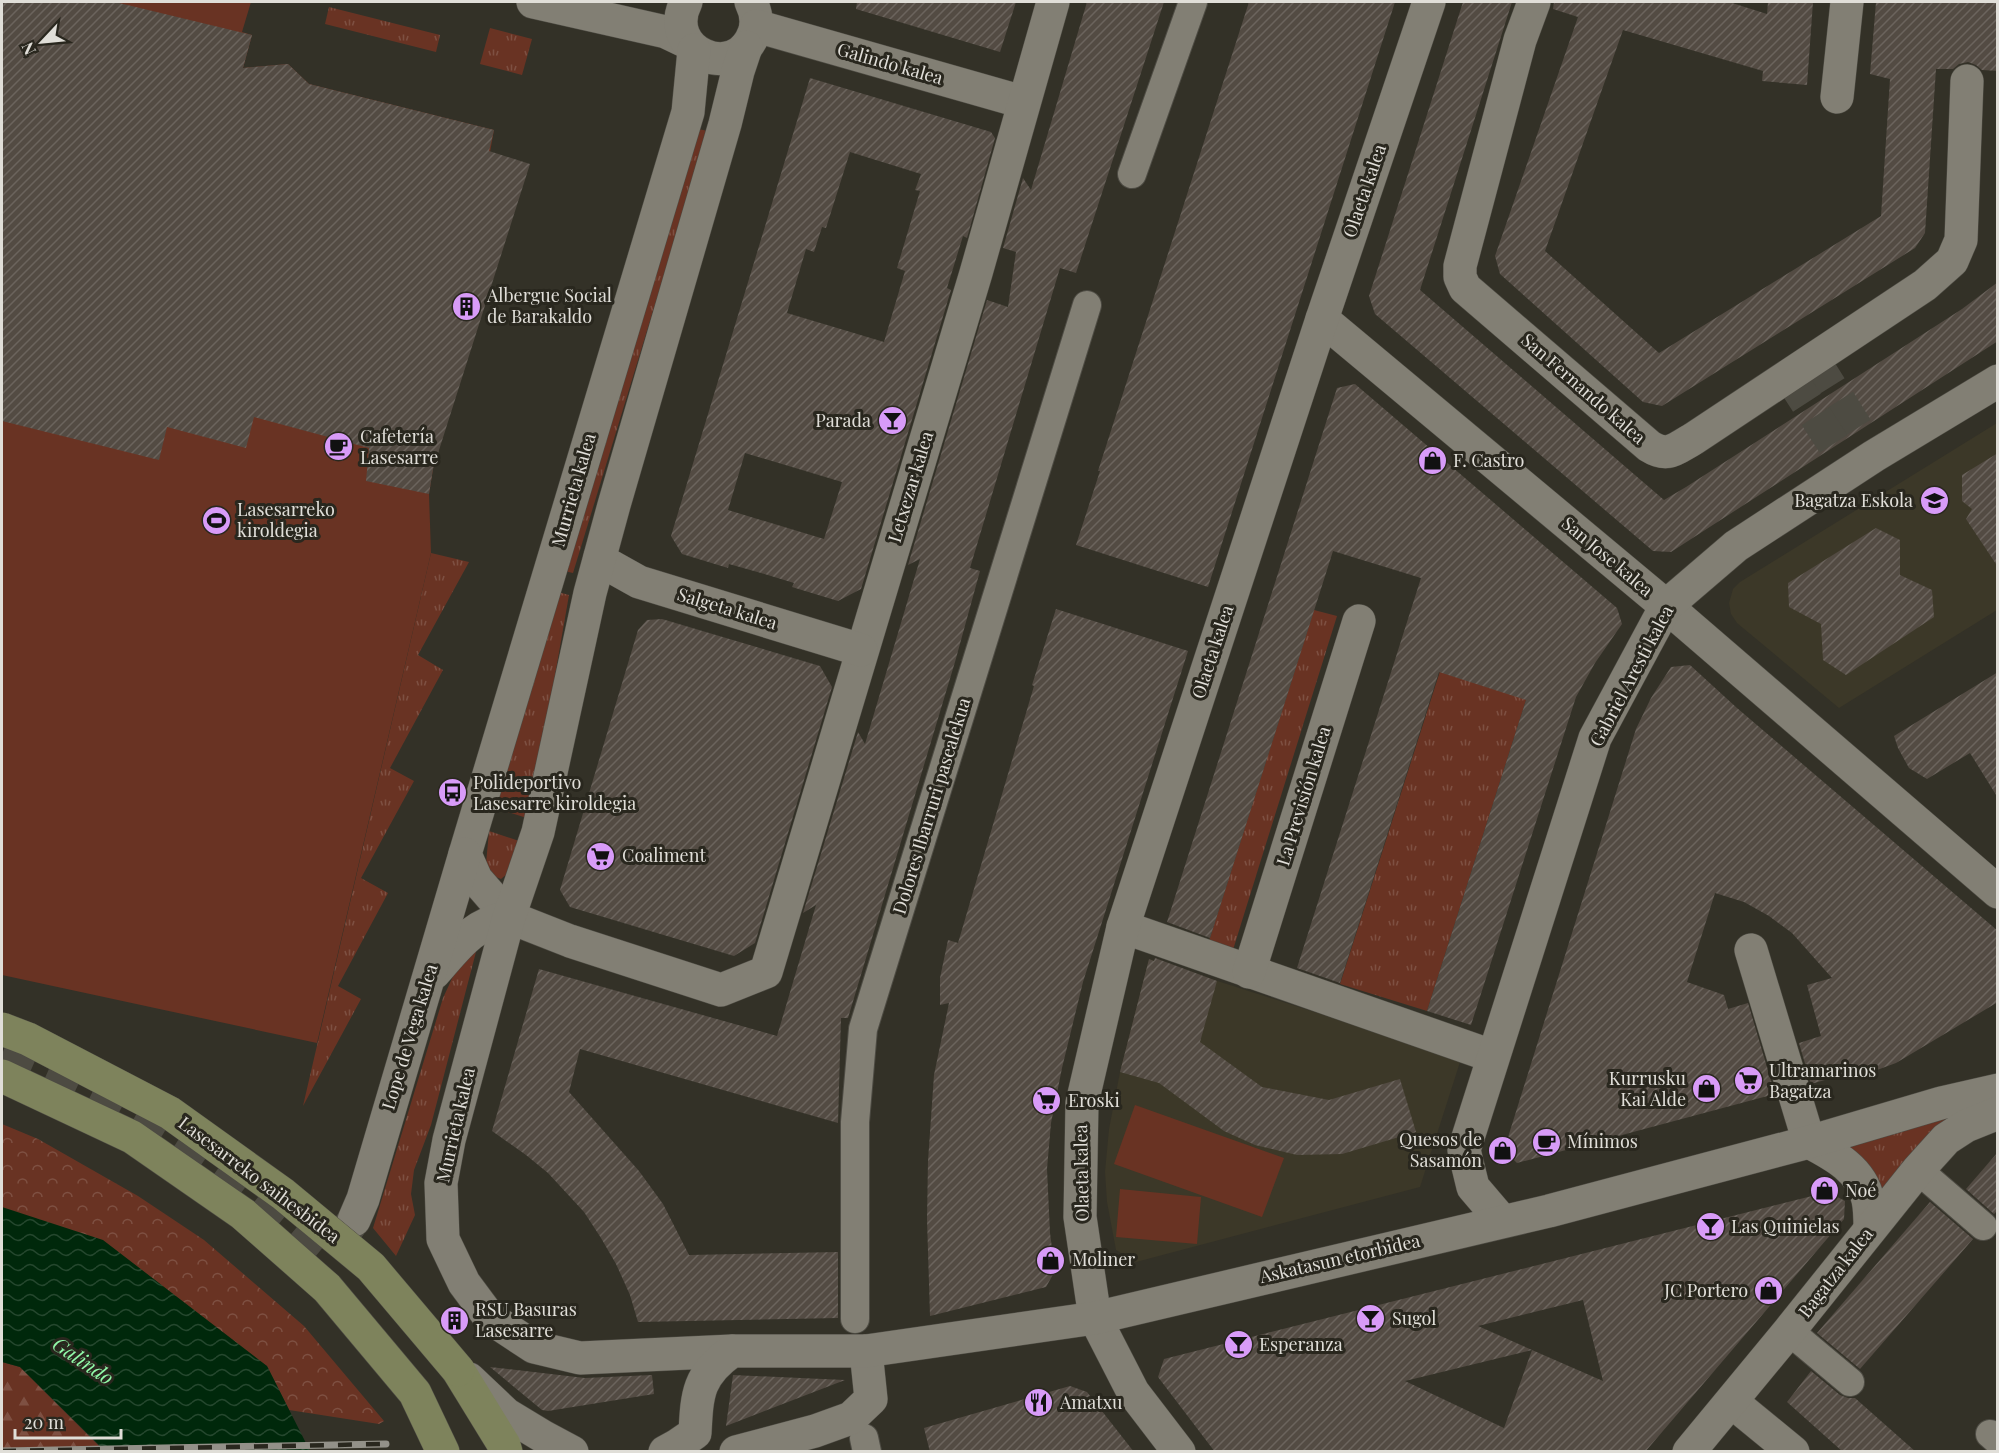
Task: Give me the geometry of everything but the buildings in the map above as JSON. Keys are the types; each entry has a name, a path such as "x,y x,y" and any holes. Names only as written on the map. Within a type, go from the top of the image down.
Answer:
{"main road":[{"name":"Lasesarreko saihesbidea","path":"2,1029 28,1039 170,1113 283,1194 371,1267 458,1370 504,1445 506,1452"},
{"name":"Lasesarreko saihesbidea","path":"2,1076 132,1137 243,1214 327,1288 415,1393 442,1452"}],"street":[{"path":"532,2 666,32 703,56 714,59 737,54 751,25"},
{"path":"628,2 659,8 685,3"},
{"name":"Letxezar kalea","path":"509,917 570,941 721,990 766,972 976,273 1053,2"},
{"path":"1132,174 1193,2"},
{"name":"Olaeta kalea","path":"1179,1452 1133,1392 1095,1318 1080,1217 1082,1103 1123,927 1322,319 1429,2"},
{"name":"San Fernando kalea","path":"1534,2 1520,40 1460,266 1460,277 1465,288 1649,446 1659,452 1670,452 1789,375 1925,285 1952,261 1961,240 1967,81"},
{"path":"1838,97 1847,2"},
{"name":"Murrieta kalea","path":"465,854 688,112 690,46 681,24 681,13 685,3"},
{"name":"Murrieta kalea","path":"631,1355 580,1358 534,1347 490,1318 464,1284 443,1239 441,1183 509,917 537,836 587,605 600,556 725,124 751,25"},
{"name":"Galindo kalea","path":"751,25 1023,102"},
{"name":"Dolores Ibarruri pasealekua","path":"855,1319 855,1122 863,1029 1087,305"},
{"name":"San Jose kalea","path":"1322,319 1666,606 1998,892"},
{"name":"Gabriel Aresti kalea","path":"1502,1221 1473,1187 1464,1150 1595,738 1666,606 1736,546 1874,456 1998,381"},
{"name":"Salgeta kalea","path":"600,556 605,563 639,582 861,650"},
{"name":"La Previsión kalea","path":"1249,972 1359,621"},
{"path":"465,854 476,879 509,917"},
{"name":"Lope de Vega kalea","path":"354,1220 363,1199 465,854"},
{"path":"427,981 470,933 492,920 509,917"},
{"path":"1123,927 1492,1056"},
{"path":"1751,950 1809,1142 1846,1164 1859,1179 1868,1200 1870,1229"},
{"name":"Askatasun etorbidea","path":"631,1355 732,1351 866,1351 1095,1318 1549,1211 1809,1142 1941,1103 1998,1090"},
{"name":"Bagatza kalea","path":"1689,1452 1790,1331 1918,1170 1946,1139 1966,1126 1998,1113"},
{"path":"1918,1170 1983,1226"},
{"path":"1790,1331 1850,1382"},
{"path":"665,1452 695,1433 697,1398 705,1378 716,1363 732,1351"},
{"path":"736,1452 815,1431 851,1418 871,1399 866,1351"},
{"path":"631,1355 682,1372 697,1398"},
{"path":"458,1370 506,1414 572,1452"},
{"path":"1732,1402 1793,1452"}],"shaded area":[{"name":"Bagatza Eskola","path":"1997,423 1997,610 1839,708 1737,623 1731,614 1729,603 1733,589 1740,582"},
{"path":"1149,959 1461,1059 1420,1187 1136,1262 1116,1250 1107,1202 1105,1172 1109,1129 1120,1072"}],"green space":[{"name":"Lasesarreko kiroldegia","path":"2,2 251,2 242,32 252,35 243,68 288,64 309,84 494,130 429,494 431,553 317,1043 2,975"},
{"path":"329,7 440,35 436,52 325,24"},
{"path":"490,28 532,39 522,75 480,64"},
{"path":"698,129 708,131 573,573 564,571"},
{"path":"431,553 469,562 418,655 443,670 390,768 414,781 361,878 388,893 338,986 361,999 303,1106"},
{"path":"558,592 569,595 530,819 492,807"},
{"path":"1465,593 1526,700 1427,1011 1340,984"},
{"path":"1314,610 1337,616 1232,953 1208,944"},
{"path":"489,831 522,842 508,873 501,879 491,875 486,864"},
{"path":"477,948 431,1125 414,1170 411,1194 415,1215 396,1256 373,1228 443,998 455,972"},
{"path":"1135,1105 1284,1158 1262,1217 1114,1164"},
{"path":"1951,1116 1880,1198 1839,1143"},
{"path":"2,1124 38,1139 138,1196 204,1240 304,1326 384,1421 379,1424 289,1410 267,1366 2,1212"},
{"path":"1120,1189 1201,1197 1197,1244 1116,1237"},
{"path":"2,1362 20,1367 104,1451 2,1451"}],"water":[{"name":"Galindo","path":"2,1207 103,1240 267,1366 310,1451 105,1451 20,1367 2,1362"}],"tunnel":[{"path":"1813,359 1874,456"},
{"path":"1789,375 1851,471"},
{"path":"2,1054 101,1099 158,1130 223,1174 326,1256 354,1220"}],"railway":[{"path":"2,1451 386,1444"}],"place":[{"name":"Albergue Social de Barakaldo","path":"466,306"},
{"name":"Parada","path":"892,421"},
{"name":"Cafetería Lasesarre","path":"339,447"},
{"name":"F. Castro","path":"1432,461"},
{"name":"Bagatza Eskola","path":"1934,501"},
{"name":"Lasesarreko kiroldegia","path":"216,520"},
{"name":"Polideportivo Lasesarre kiroldegia","path":"452,793"},
{"name":"Coaliment","path":"601,856"},
{"name":"Ultramarinos Bagatza","path":"1748,1081"},
{"name":"Kurrusku Kai Alde","path":"1707,1089"},
{"name":"Eroski","path":"1047,1101"},
{"name":"Mínimos","path":"1546,1142"},
{"name":"Quesos de Sasamón","path":"1503,1150"},
{"name":"Noé","path":"1824,1191"},
{"name":"Las Quinielas","path":"1710,1227"},
{"name":"Moliner","path":"1051,1260"},
{"name":"JC Portero","path":"1769,1291"},
{"name":"Sugol","path":"1371,1319"},
{"name":"RSU Basuras Lasesarre","path":"454,1320"},
{"name":"Esperanza","path":"1238,1345"},
{"name":"Amatxu","path":"1039,1403"}]}
